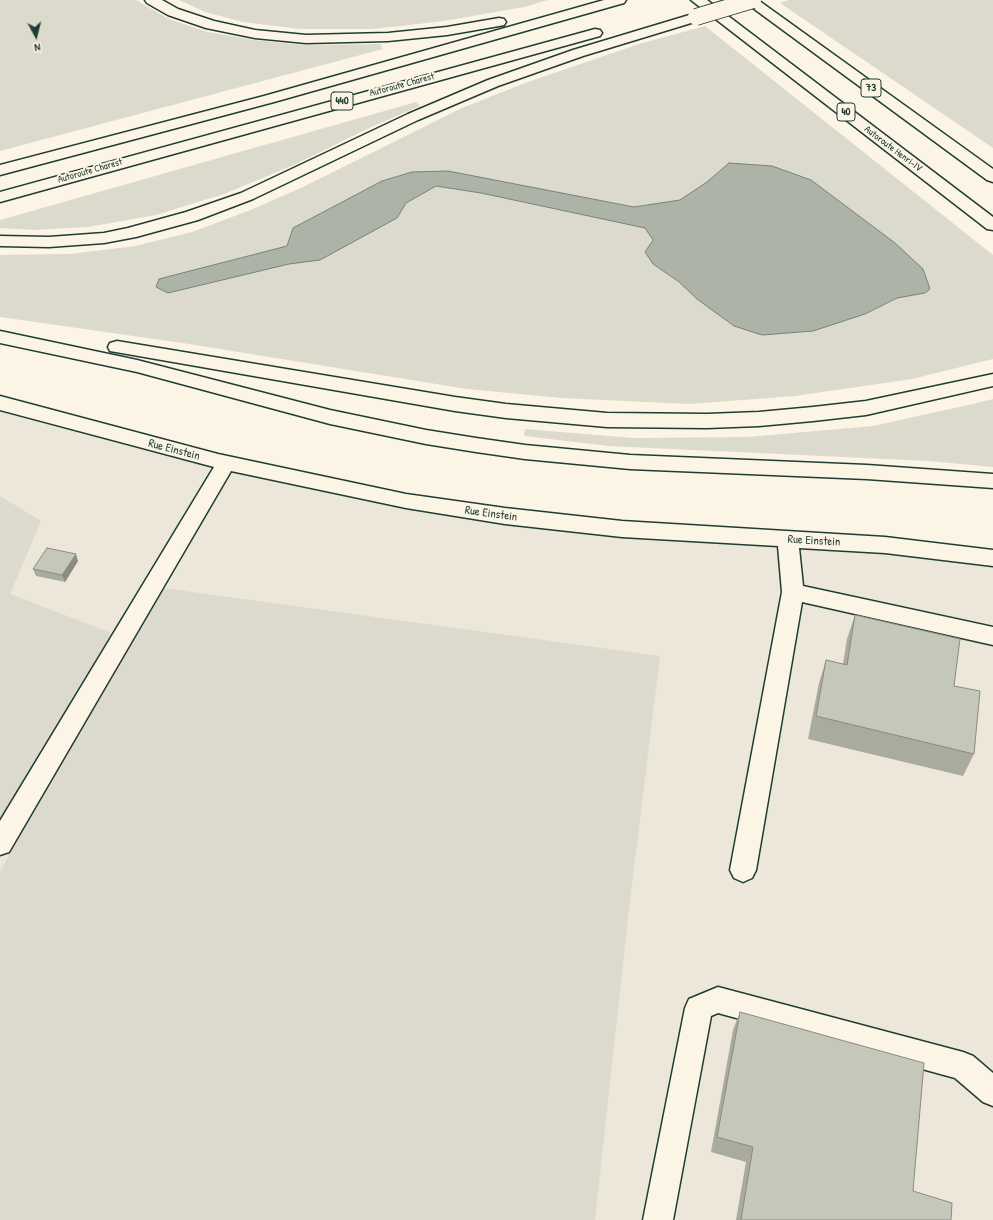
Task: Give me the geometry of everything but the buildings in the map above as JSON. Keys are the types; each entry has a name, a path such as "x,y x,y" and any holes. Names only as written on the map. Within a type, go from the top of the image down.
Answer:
{"main road":[{"path":"152,0 174,12 192,19 234,30 281,37 331,39 388,37 447,30 612,0"},
{"name":"Autoroute Charest","path":"0,170 269,99 619,0"},
{"name":"Autoroute Henri-IV","path":"698,0 993,225"},
{"name":"Autoroute Charest","path":"0,197 691,12 713,0"},
{"name":"73","path":"749,0 993,177"},
{"path":"0,241 49,242 104,238 130,233 192,216 247,196 413,117 493,84 691,12 753,0"},
{"path":"0,336 108,346 498,410 607,420 708,421 759,419 813,414 866,408 909,400 993,380"},
{"path":"0,336 137,366 337,419 476,446 623,462 875,473 993,481"},
{"name":"Rue Einstein","path":"0,403 226,463 406,501 505,516 622,529 885,545 993,558"},
{"path":"0,844 226,463"},
{"path":"743,870 793,592 788,539"},
{"path":"793,592 993,636"},
{"path":"658,1220 699,1008 718,1000 964,1066 993,1092"}],"shaded area":[{"path":"0,0 136,0 169,19 208,32 254,40 304,45 380,44 383,49 0,151"},
{"path":"179,0 548,0 524,7 444,21 373,29 300,29 243,22 205,12"},
{"path":"789,0 993,0 993,148 780,3"},
{"path":"705,26 993,255 993,359 912,379 795,396 689,404 561,398 467,389 189,344 0,317 0,255 70,254 135,246 192,232 248,211 301,188 462,108 525,83 639,44"},
{"path":"416,102 420,106 369,128 294,165 224,194 156,215 88,227 34,230 0,228 0,220"},
{"path":"729,163 772,166 811,180 895,243 923,269 930,289 925,293 897,298 865,314 813,331 762,335 734,326 697,299 678,281 653,264 645,252 653,240 645,228 481,193 436,186 406,203 397,218 320,260 289,264 168,293 156,287 159,279 287,246 293,228 382,181 412,172 448,171 634,207 680,200 707,182"},
{"path":"993,399 993,467 929,461 608,446 524,436 525,429 633,438 748,437 873,426"},
{"path":"0,403 406,501 993,558 993,1220 0,1220"},
{"path":"0,496 41,521 10,594 132,641 163,588 660,656 629,909 595,1220 0,1220 0,872 9,855 0,847"}]}
